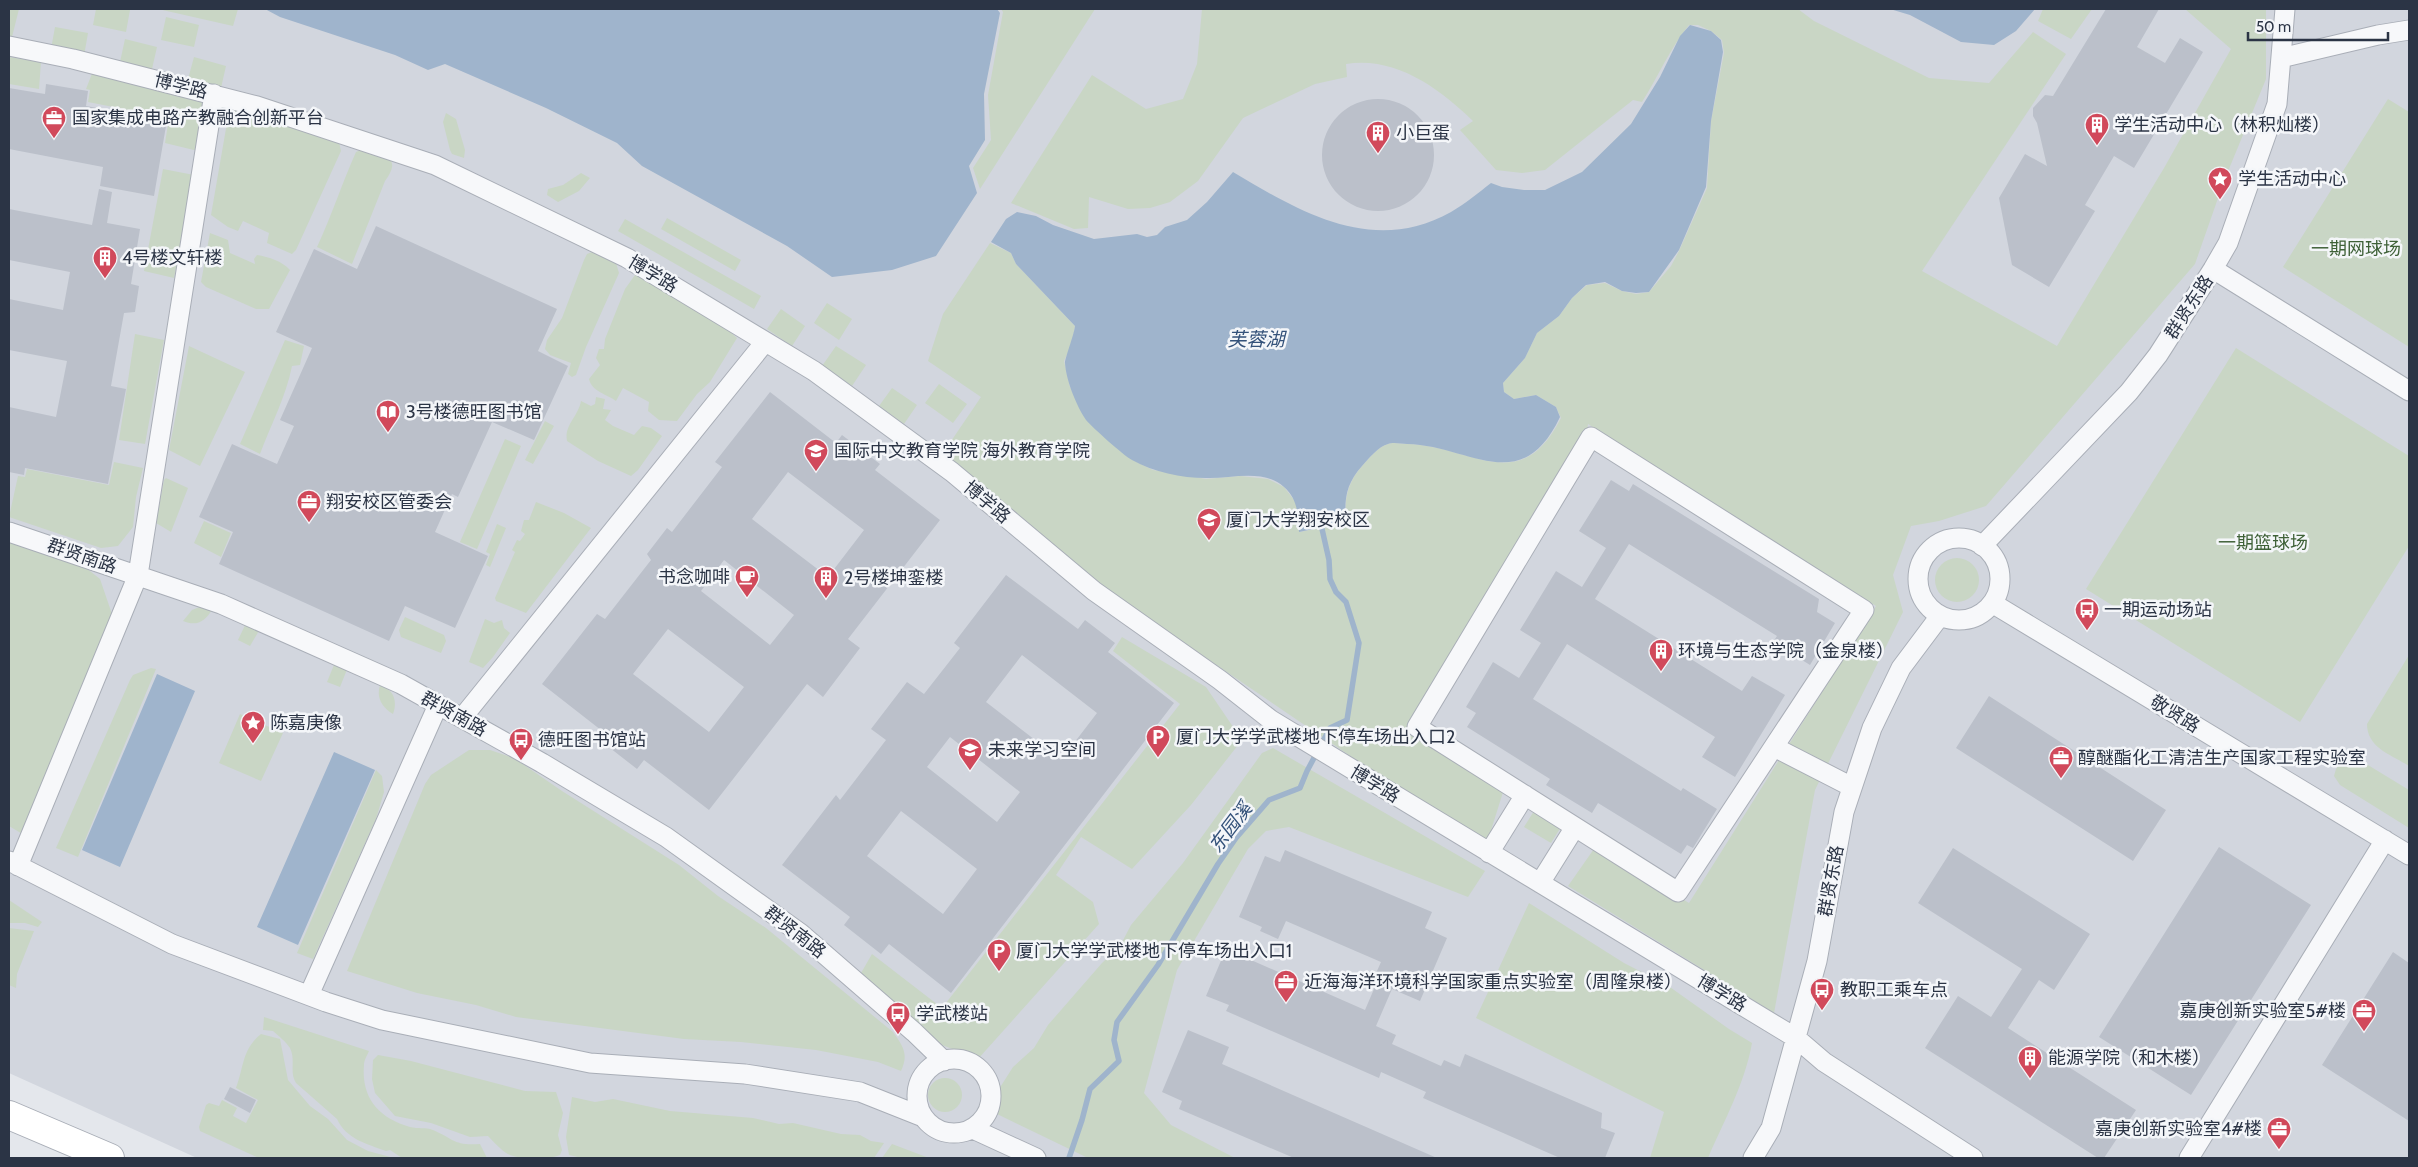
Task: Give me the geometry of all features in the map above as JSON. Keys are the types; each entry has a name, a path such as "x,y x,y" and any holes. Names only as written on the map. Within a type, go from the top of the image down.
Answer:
{"main road":[{"path":"9,1115 110,1158"}],"street":[{"name":"群贤东路","path":"1982,546 2129,392 2158,356 2213,269 2228,242 2277,104 2285,9"},
{"path":"2281,58 2378,35 2409,30"},
{"name":"博学路","path":"9,46 74,59 257,106 435,165 627,258 814,371 952,472 1094,591 1220,680 1270,720 1796,1038 1824,1062 1973,1158"},
{"path":"214,94 138,575 13,864 172,944 382,1020 590,1062 745,1074 860,1092 923,1117 938,1130 950,1134 973,1129 985,1118 991,1105 991,1092 988,1080 980,1069 969,1062 956,1059 944,1061 930,1068 922,1078 917,1092 918,1105 923,1117"},
{"path":"2213,269 2409,392"},
{"path":"462,718 765,342"},
{"path":"1591,437 1864,610 1774,747 1678,892 1417,727 1591,437"},
{"name":"群贤南路","path":"9,532 221,604 401,684 462,718 666,837 800,933 914,1032 944,1061"},
{"path":"1961,538 1982,546 1995,561 2000,575 1999,589 1992,603 1980,615 1968,619 1954,620 1940,616 1924,602 1918,588 1918,574 1923,559 1932,548 1946,540 1961,538"},
{"name":"敬贤路","path":"1992,603 2409,855"},
{"name":"群贤东路","path":"1753,1158 1772,1128 1817,961 1844,812 1872,728 1902,668 1940,616"},
{"path":"309,995 438,705"},
{"path":"1774,747 1852,787"},
{"path":"1489,852 1525,796"},
{"path":"1540,883 1575,827"},
{"path":"2189,1158 2384,840"},
{"path":"973,1129 1036,1158"}],"shaded area":[{"name":"厦门大学翔安校区","path":"9,9 2409,9 2409,1158 197,1158 9,1073"}],"green space":[{"path":"9,9 19,9 12,37 9,37"},
{"path":"96,9 130,10 126,32 93,25"},
{"path":"158,9 238,9 233,26"},
{"path":"1001,9 1095,9 980,189 973,168 991,140 988,95 1003,12"},
{"path":"1202,9 1798,9 1814,21 1929,78 1989,83 2033,32 2066,54 1922,271 2057,346 2164,168 2231,49 2185,9 2266,9 2266,79 2224,181 2195,264 1986,506 1939,521 1911,526 1893,575 1903,612 1815,790 1774,1013 1568,886 1596,846 1689,903 1876,606 1588,424 1587,431 1405,731 1504,789 1487,843 1365,766 1093,581 943,453 981,397 928,361 943,314 990,243 1011,253 1016,264 1075,326 1072,344 1064,361 1070,387 1087,420 1131,459 1153,470 1206,479 1240,476 1268,479 1284,487 1298,505 1300,532 1346,522 1346,499 1353,479 1370,456 1385,445 1395,443 1430,446 1493,462 1511,462 1529,456 1545,442 1561,418 1556,407 1536,395 1514,399 1504,392 1503,383 1525,358 1537,333 1559,316 1572,298 1587,285 1605,283 1622,291 1636,294 1649,292 1671,266 1707,188 1711,121 1724,53 1722,40 1711,31 1698,25 1689,25 1676,43 1642,102 1633,100 1545,170 1522,173 1496,170 1460,130 1473,121 1446,97 1416,78 1399,70 1382,65 1346,64 1347,77 1315,84 1243,118 1198,181 1170,202 1150,208 1128,209 1089,197 1088,228 1074,229 1011,203 1092,75 1146,109 1183,99 1197,64"},
{"path":"2043,9 2092,9 2071,39 2038,21"},
{"path":"166,17 199,25 194,47 161,40"},
{"path":"55,27 88,33 84,56 51,49"},
{"path":"125,39 157,47 152,69 120,62"},
{"path":"9,57 41,62 39,89 9,84"},
{"path":"194,57 226,66 221,88 188,79"},
{"path":"93,71 147,88 185,94 208,103 198,151 165,143 169,118 88,102 90,90 86,89"},
{"name":"一期网球场","path":"2388,99 2409,112 2409,347 2283,267"},
{"path":"236,109 339,142 341,151 296,250 292,254 267,243 269,233 243,221 238,231 228,227 211,215 228,117 231,110"},
{"path":"446,113 456,119 465,150 464,158 452,154 450,150 443,122"},
{"path":"363,149 389,158 392,166 352,264 317,247 356,152"},
{"path":"163,169 194,175 174,278 144,271"},
{"path":"581,173 590,178 579,191 558,202 547,195 548,189 563,185"},
{"path":"667,218 741,260 735,271 661,229"},
{"path":"625,219 761,296 754,309 618,231"},
{"path":"210,233 228,240 230,253 255,264 254,259 257,255 266,257 279,262 290,270 269,309 256,309 206,287 201,282"},
{"path":"597,252 616,263 619,273 586,347 576,375 572,377 568,374 571,363 550,355 545,349 547,340 562,318 584,260 587,254"},
{"path":"635,275 643,276 726,328 737,338 710,382 697,394 677,421 659,420 648,411 649,402 623,388 616,401 596,390 589,379 600,365 596,358 599,349 604,349 605,339 625,289"},
{"path":"827,303 852,319 839,340 814,323"},
{"path":"781,309 805,326 792,346 767,329"},
{"path":"135,334 164,340 145,444 119,440"},
{"path":"285,340 304,346 300,365 292,366 282,400 260,454 240,444"},
{"path":"189,346 245,372 200,466 169,450"},
{"path":"836,346 866,365 852,386 822,366"},
{"name":"一期篮球场","path":"2236,348 2409,456 2409,546 2300,722 2086,589"},
{"path":"939,384 967,404 953,423 925,403"},
{"path":"892,388 917,405 904,424 879,406"},
{"path":"596,397 605,399 603,409 611,410 605,420 613,426 634,435 642,426 651,428 662,436 638,470 631,476 598,461 567,441 567,430 581,401 591,406 595,404"},
{"path":"545,421 554,426 533,464 525,460"},
{"path":"505,439 521,446 477,549 460,542"},
{"path":"114,462 143,468 136,497 133,527 118,546 101,548 9,517 18,476 25,477 27,469 109,485"},
{"path":"166,478 188,488 171,532 156,523 164,480"},
{"path":"536,502 564,513 591,528 526,613 496,601 495,598 515,552 512,550 517,540 520,541 525,534 521,531 524,520 529,520"},
{"path":"204,521 231,533 221,557 194,543"},
{"path":"497,524 506,528 490,567 486,565 490,554 486,552"},
{"path":"9,540 75,559 100,579 113,617 24,835 9,826"},
{"path":"1953,558 1961,558 1973,564 1979,580 1973,596 1961,602 1953,602 1941,596 1935,584 1935,576 1941,564"},
{"path":"202,606 212,610 203,620 196,623 183,621 192,610"},
{"path":"405,617 444,635 446,641 441,653 401,637 399,630"},
{"path":"485,619 494,623 502,620 504,628 510,633 483,668 469,662"},
{"path":"247,621 260,629 250,646 238,640"},
{"path":"1122,637 1206,687 1242,740 1191,805 1132,869 1081,837 1056,875 1093,902 1099,924 978,1059 942,1045 861,973 872,954 942,1008 1180,704 1113,651"},
{"path":"2409,655 2409,766 2376,745 2368,732 2367,724"},
{"path":"336,660 348,667 340,687 327,682"},
{"path":"151,668 156,669 78,857 56,848 130,680 133,675"},
{"path":"380,685 391,692 395,700 393,714 379,698"},
{"path":"240,714 283,733 261,781 219,763"},
{"path":"1273,748 1485,871 1468,897 1289,827 1266,831 1248,849 1177,970 1144,1093 1171,1125 1235,1158 1088,1158 997,1114 999,1089 1013,1067 1034,1048 1048,1025 1102,963 1120,946 1131,925 1183,863 1262,753"},
{"path":"469,750 490,750 514,758 562,791 679,865 718,896 766,928 893,1032 904,1050 905,1060 901,1071 878,1062 816,1050 741,1042 684,1039 516,1017 476,1005 417,993 347,971 425,784 431,775"},
{"path":"2363,762 2409,790 2409,828 2340,785 2334,776 2340,763"},
{"path":"376,770 382,776 384,792 376,819 313,959 297,953"},
{"path":"1534,811 1561,827 1551,843 1524,827"},
{"path":"9,900 42,922 38,927 25,923 9,923"},
{"path":"1529,903 1624,963 1667,985 1752,1043 1739,1087 1708,1158 1650,1158 1664,1112 1476,1018"},
{"path":"9,928 34,931 17,974 16,988 9,985"},
{"path":"264,1017 369,1051 364,1063 364,1077 369,1097 381,1112 399,1123 410,1127 433,1130 459,1143 480,1144 487,1158 402,1158 390,1150 386,1151 372,1146 351,1136 337,1119 296,1083 293,1075 292,1052 273,1031 263,1030"},
{"path":"261,1034 280,1039 288,1080 310,1106 328,1119 347,1140 368,1151 394,1158 259,1158 200,1131 199,1127 206,1105 209,1103 219,1106 222,1100 237,1108 233,1116 246,1123 258,1100 236,1088 247,1052"},
{"path":"378,1055 411,1061 525,1091 556,1092 563,1113 558,1135 562,1150 560,1155 543,1158 514,1156 504,1152 488,1136 470,1137 431,1123 395,1116 375,1093 372,1079 373,1060"},
{"path":"945,1078 952,1079 957,1083 961,1088 961,1102 957,1107 952,1111 945,1112 938,1111 933,1107 929,1102 928,1095 929,1088 933,1083 938,1079"},
{"path":"572,1097 595,1102 613,1099 670,1111 753,1118 779,1124 793,1123 841,1134 860,1135 871,1141 884,1143 874,1158 582,1158 569,1155 566,1137"},
{"path":"892,1144 929,1158 882,1158"}],"water":[{"path":"265,9 997,9 1000,13 984,94 985,140 969,166 977,193 936,256 892,270 832,277 787,246 642,166 617,143 546,108 445,64 428,70 395,55 280,17"},
{"path":"1890,9 2035,9 2016,31 1994,45 1961,42 1910,15"},
{"name":"芙蓉湖","path":"1690,25 1711,31 1721,40 1723,52 1711,121 1706,187 1679,250 1649,292 1622,291 1605,282 1586,285 1572,298 1559,316 1537,333 1525,358 1503,383 1504,392 1514,399 1536,395 1556,407 1560,417 1545,442 1528,456 1511,462 1492,462 1430,446 1390,443 1370,456 1352,479 1347,492 1345,506 1346,522 1299,532 1298,513 1295,502 1289,492 1276,481 1256,476 1187,477 1149,468 1122,453 1086,420 1072,392 1065,363 1075,326 1016,264 1011,253 991,242 1006,219 1017,212 1036,216 1053,225 1094,239 1137,234 1147,237 1157,235 1165,227 1187,220 1207,202 1233,172 1311,214 1338,224 1365,229 1393,230 1422,225 1456,209 1491,183 1502,187 1524,190 1545,190 1582,172 1631,124 1660,77 1680,36"},
{"path":"157,674 195,691 120,867 82,850"},
{"path":"334,752 375,770 298,945 257,927"}],"building":[{"name":"学生活动中心（林积灿楼）","path":"2106,9 2159,9 2137,47 2165,63 2180,38 2203,52 2134,168 2114,156 2085,205 2095,211 2049,287 2012,265 1999,198 2025,154 2047,166 2037,123 2033,116 2033,108 2045,95 2053,96"},
{"path":"46,84 88,91 86,106 167,120 154,196 100,186 103,167 9,149 9,88 45,94"},
{"name":"小巨蛋","path":"1378,99 1399,103 1418,115 1430,134 1434,155 1430,176 1418,195 1399,207 1378,211 1357,207 1338,195 1326,176 1322,155 1326,134 1338,115 1357,103"},
{"name":"4号楼文轩楼","path":"99,189 112,192 107,223 140,229 131,284 139,286 135,312 124,313 111,386 126,389 108,484 25,468 24,475 9,472 9,407 56,417 67,361 9,350 9,299 63,310 70,272 9,260 9,209 92,225"},
{"name":"3号楼德旺图书馆","path":"376,226 557,309 538,351 568,366 534,440 492,422 458,497 452,494 435,532 488,556 455,628 405,606 389,641 219,564 233,532 199,517 232,444 277,464 294,426 280,420 312,348 276,332 314,249 357,269"},
{"name":"2号楼坤銮楼","path":"770,392 836,443 842,435 880,464 875,470 940,520 848,639 860,648 823,697 807,684 709,810 644,760 637,769 610,748 615,741 542,684 597,614 605,619 651,560 647,554 667,528 672,532 722,467 715,462","holes":["788,472 864,530 828,577 752,519","724,560 794,615 770,645 701,591","668,629 744,687 709,732 633,674"]},
{"name":"环境与生态学院（金泉楼）","path":"1611,480 1629,491 1633,484 1819,599 1817,612 1835,623 1810,665 1773,642 1777,636 1629,544 1595,599 1742,691 1752,676 1785,695 1735,777 1702,757 1715,737 1567,644 1533,699 1681,791 1683,788 1717,809 1693,848 1687,845 1681,854 1598,803 1592,813 1546,785 1550,779 1467,727 1476,713 1466,707 1493,662 1519,678 1541,643 1520,630 1556,571 1582,587 1606,548 1579,531"},
{"path":"1006,575 1078,629 1085,620 1115,643 1108,652 1174,703 951,993 889,944 881,954 844,925 850,917 782,865 836,795 840,800 886,740 871,729 907,682 924,694 960,648 954,643","holes":["1022,655 1097,713 1061,760 986,702","950,737 1020,792 997,822 927,767","901,811 977,869 943,914 867,856"]},
{"name":"醇醚酯化工清洁生产国家工程实验室","path":"1989,696 2166,810 2133,861 1956,748"},
{"path":"2219,847 2311,905 2191,1095 2099,1037"},
{"path":"1953,848 2090,934 2054,990 2039,980 2008,1028 2136,1110 2104,1158 2098,1158 1925,1048 1958,996 1991,1017 2022,969 1918,903"},
{"name":"近海海洋环境科学国家重点实验室（周隆泉楼）","path":"1285,850 1432,912 1425,928 1447,938 1420,1001 1392,989 1376,1026 1396,1035 1392,1044 1441,1066 1444,1060 1460,1067 1465,1054 1602,1113 1601,1128 1615,1133 1605,1158 1560,1158 1423,1098 1426,1092 1381,1072 1379,1078 1226,1011 1229,1005 1206,996 1226,949 1365,1010 1377,982 1373,980 1381,962 1286,921 1278,939 1260,931 1262,927 1239,917 1265,856 1280,862"},
{"name":"嘉庚创新实验室5#楼","path":"2393,952 2409,963 2409,1121 2322,1065"},
{"path":"1188,1030 1229,1047 1222,1064 1437,1158 1294,1158 1179,1109 1182,1101 1162,1092"},
{"path":"230,1087 256,1100 250,1113 224,1099"}],"waterway":[{"name":"东园溪","path":"1069,1158 1090,1089 1119,1061 1114,1040 1117,1022 1158,965 1218,864 1236,838 1269,800 1300,788 1330,728 1347,720 1359,643 1346,602 1336,592 1330,579 1329,560 1320,520"}],"place":[{"name":"国家集成电路产教融合创新平台","path":"54,139"},
{"name":"学生活动中心（林积灿楼）","path":"2097,146"},
{"name":"小巨蛋","path":"1378,154"},
{"name":"学生活动中心","path":"2220,200"},
{"name":"4号楼文轩楼","path":"105,279"},
{"name":"3号楼德旺图书馆","path":"388,433"},
{"name":"国际中文教育学院 海外教育学院","path":"816,472"},
{"name":"翔安校区管委会","path":"309,523"},
{"name":"厦门大学翔安校区","path":"1209,541"},
{"name":"书念咖啡","path":"747,598"},
{"name":"2号楼坤銮楼","path":"826,599"},
{"name":"一期运动场站","path":"2087,631"},
{"name":"环境与生态学院（金泉楼）","path":"1661,672"},
{"name":"陈嘉庚像","path":"253,744"},
{"name":"厦门大学学武楼地下停车场出入口2","path":"1158,758"},
{"name":"德旺图书馆站","path":"521,761"},
{"name":"未来学习空间","path":"970,771"},
{"name":"醇醚酯化工清洁生产国家工程实验室","path":"2061,779"},
{"name":"厦门大学学武楼地下停车场出入口1","path":"999,972"},
{"name":"近海海洋环境科学国家重点实验室（周隆泉楼）","path":"1286,1003"},
{"name":"教职工乘车点","path":"1822,1011"},
{"name":"嘉庚创新实验室5#楼","path":"2364,1032"},
{"name":"学武楼站","path":"898,1035"},
{"name":"能源学院（和木楼）","path":"2030,1079"},
{"name":"嘉庚创新实验室4#楼","path":"2279,1150"}]}
